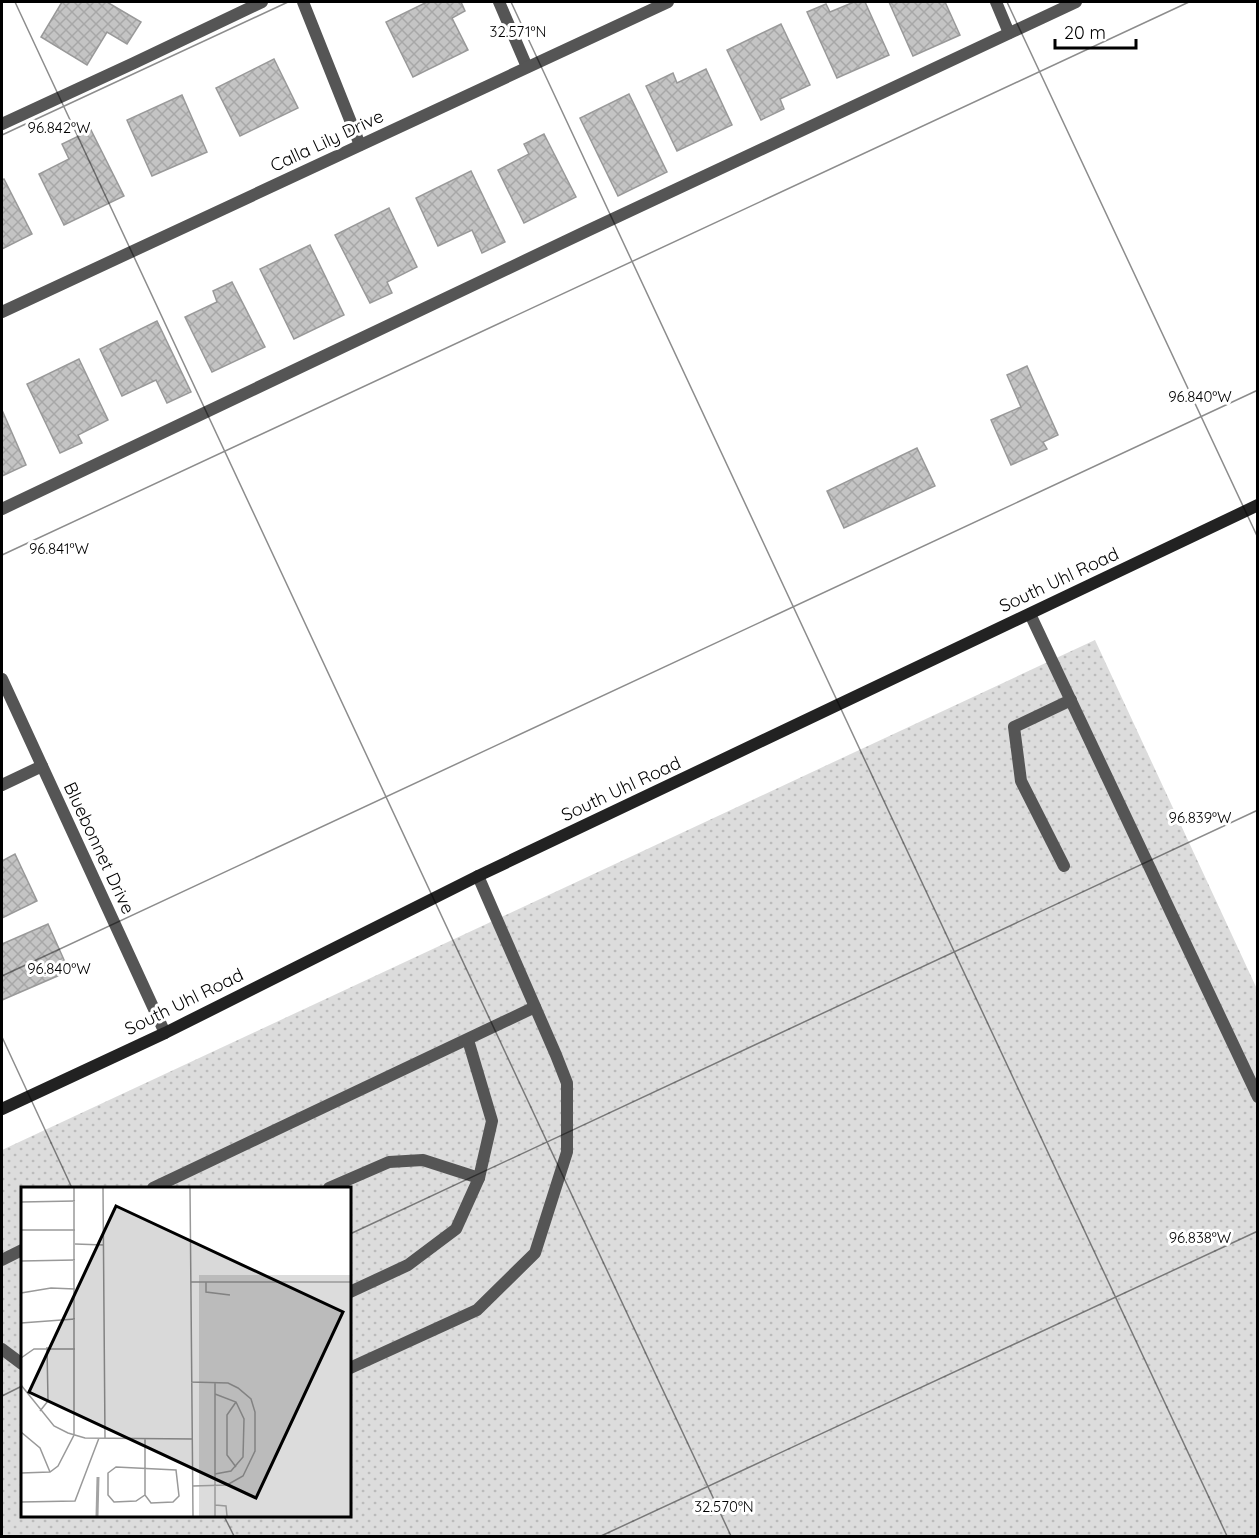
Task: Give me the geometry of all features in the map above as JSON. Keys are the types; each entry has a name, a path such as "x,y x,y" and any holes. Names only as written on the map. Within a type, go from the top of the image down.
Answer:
{"main road":[{"name":"South Uhl Road","path":"2,1109 165,1033 478,876 1257,505"}],"street":[{"path":"2,124 262,2"},
{"path":"303,2 360,145"},
{"path":"499,2 527,68"},
{"name":"Calla Lily Drive","path":"2,312 668,2"},
{"path":"996,2 1009,33"},
{"path":"2,509 576,236 1076,2"},
{"path":"1030,614 1257,1096"},
{"name":"Bluebonnet Drive","path":"2,679 165,1033"},
{"path":"1064,866 1021,781 1014,727 1071,700"},
{"path":"2,784 42,766"},
{"path":"351,1368 477,1310 536,1253 567,1152 567,1083 478,876"},
{"path":"155,1187 536,1007"},
{"path":"351,1292 408,1265 456,1229 479,1178 492,1121 468,1040"},
{"path":"331,1187 389,1162 423,1160 479,1178"},
{"path":"2,1260 21,1250"},
{"path":"2,1349 21,1363"}],"shaded area":[{"path":"1095,640 1257,989 1257,1536 2,1536 2,1150"}],"building":[{"path":"62,2 107,2 141,22 127,44 107,32 87,65 41,37"},
{"path":"427,2 461,2 465,11 452,18 468,50 413,77 386,22"},
{"path":"854,2 865,2 889,55 837,78 807,12 826,4 830,12"},
{"path":"889,2 945,2 960,35 913,56"},
{"path":"781,24 810,85 780,99 784,109 761,120 727,50"},
{"path":"274,59 298,108 240,136 216,88"},
{"path":"706,69 732,125 677,151 646,86 673,73 677,83"},
{"path":"629,94 667,172 618,196 580,118"},
{"path":"182,95 207,152 152,176 127,120"},
{"path":"91,130 124,196 64,225 39,174 69,159 62,144"},
{"path":"544,134 576,197 524,223 498,170 529,154 524,144"},
{"path":"471,171 505,242 482,253 472,230 438,246 416,198"},
{"path":"4,179 32,234 2,249 2,180"},
{"path":"389,208 417,267 387,282 392,293 370,303 335,235"},
{"path":"310,245 344,315 294,339 260,269"},
{"path":"232,282 265,347 212,372 185,317 217,302 213,291"},
{"path":"157,321 191,392 167,403 156,380 122,396 100,349"},
{"path":"79,359 108,420 78,435 82,443 60,453 27,384"},
{"path":"1027,366 1058,435 1043,442 1047,449 1011,465 991,420 1021,407 1007,375"},
{"path":"2,410 26,465 2,476"},
{"path":"917,448 935,486 844,528 827,491"},
{"path":"15,854 37,901 2,918 2,861"},
{"path":"48,924 69,971 2,1000 2,944"}]}
